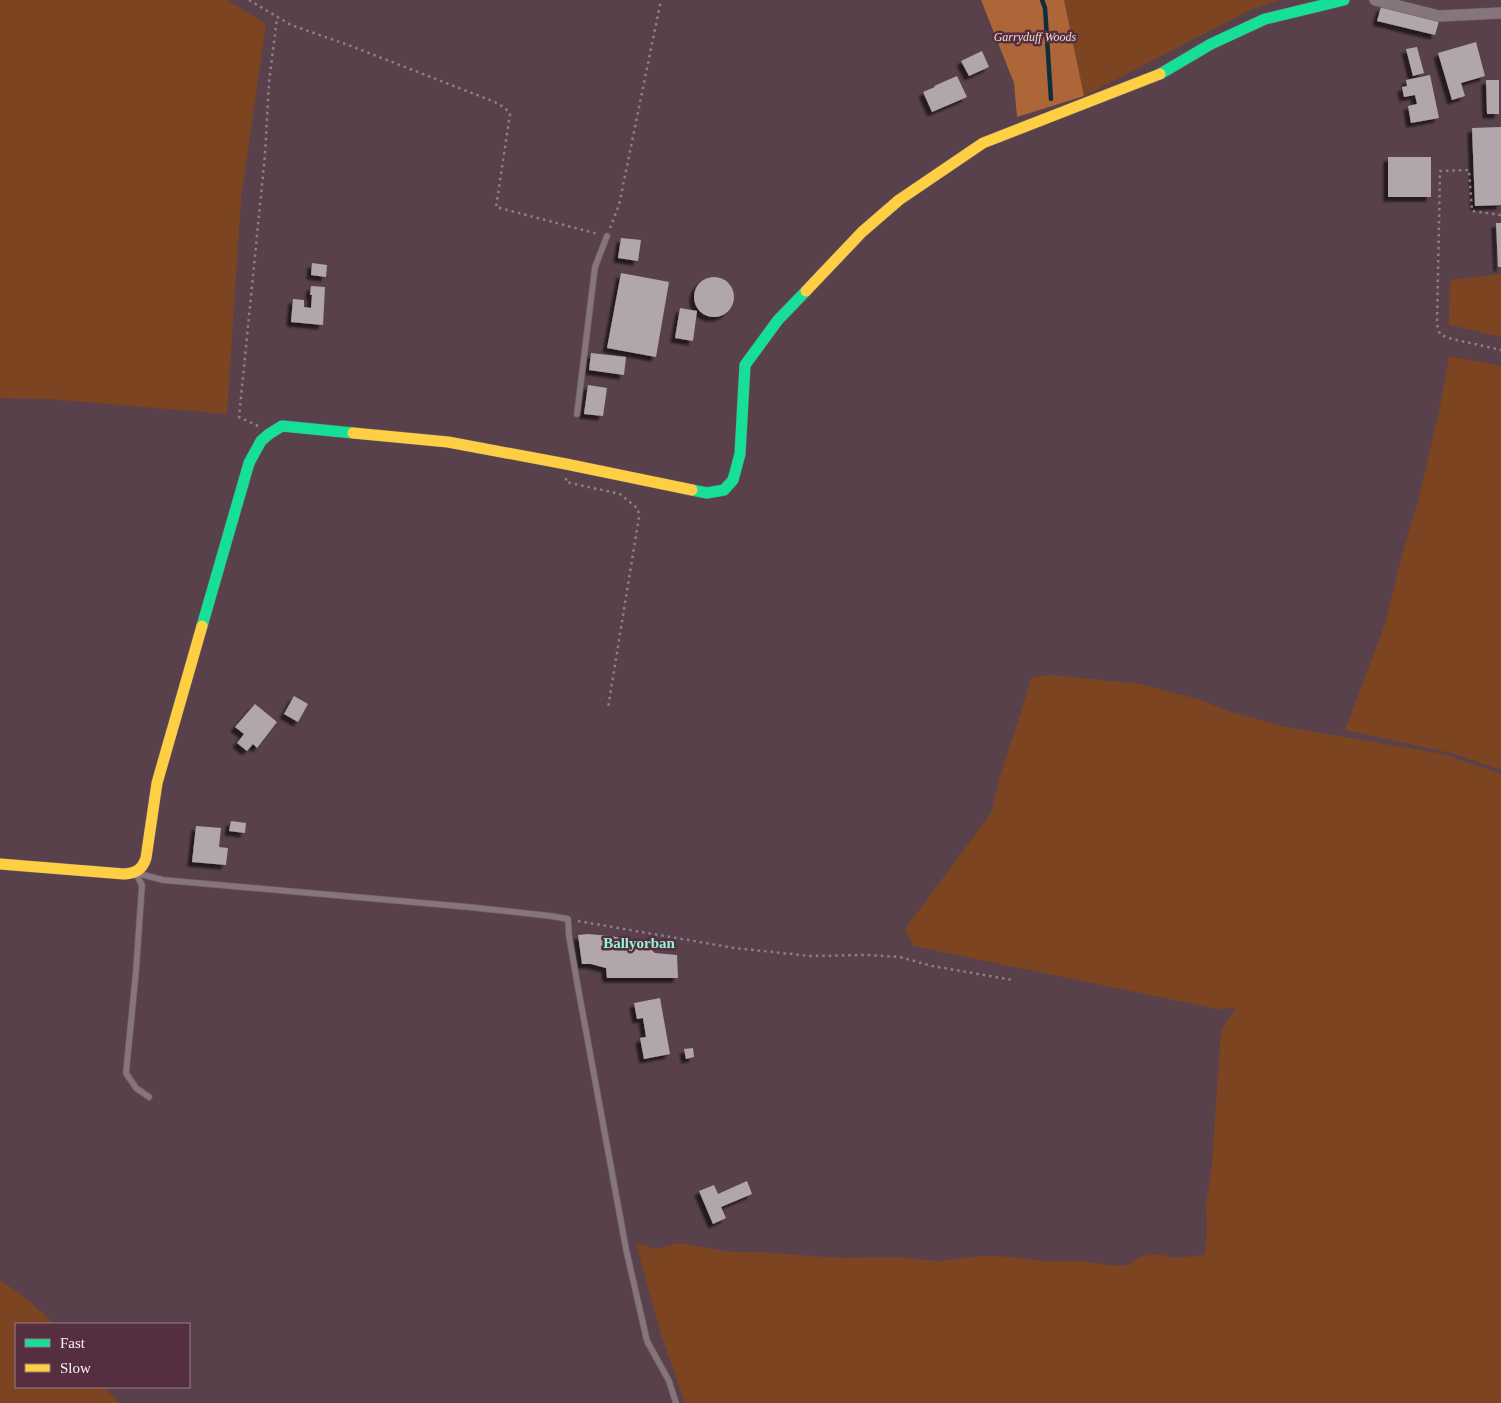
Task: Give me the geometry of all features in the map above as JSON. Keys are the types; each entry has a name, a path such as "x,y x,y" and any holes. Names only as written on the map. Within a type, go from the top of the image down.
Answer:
{"street":[{"path":"0,864 124,874 136,873 143,868 158,783 249,463 262,440 270,432 282,426 448,442 707,493 724,490 733,480 740,454 745,365 778,320 862,232 899,200 983,142 1159,75 1211,44 1265,19 1344,0"},
{"path":"1375,0 1439,16 1501,13"}],"lane":[{"path":"577,414 595,267 607,236"},
{"path":"136,873 163,880 468,907 568,919 577,982 626,1249 646,1341 669,1381 676,1403"},
{"path":"136,873 142,884 126,1073 136,1088 149,1097"}],"path":[{"path":"248,0 290,25 350,46 495,102 505,108 510,114 496,207 607,236 619,205 661,0"},
{"path":"270,432 239,417 265,155 269,82 277,17"},
{"path":"1501,215 1472,211 1469,170 1440,171 1437,325 1440,334 1448,338 1501,350"},
{"path":"566,464 566,482 620,494 638,509 639,517 608,708"},
{"path":"568,919 734,948 811,956 867,955 900,957 932,966 1013,980"}],"shaded area":[{"path":"0,0 227,0 266,24 241,199 227,414 48,399 0,398"},
{"path":"1064,0 1281,0 1252,9 1084,96"},
{"path":"1501,274 1501,337 1449,325 1450,280"},
{"path":"1449,356 1501,366 1501,770 1455,754 1345,730 1385,624 1402,555 1419,498 1439,412"},
{"path":"1053,675 1140,684 1198,699 1231,712 1286,727 1443,754 1501,774 1501,1403 685,1403 661,1335 636,1243 657,1249 679,1243 730,1252 841,1258 894,1257 939,1261 978,1256 998,1256 1046,1261 1078,1261 1117,1266 1128,1265 1142,1256 1159,1254 1174,1258 1204,1255 1207,1234 1206,1204 1212,1164 1221,1030 1236,1008 1217,1009 913,946 905,929 991,813 1001,774 1032,677"},
{"path":"0,1280 26,1298 53,1323 15,1323 15,1388 105,1388 119,1403 0,1403"}],"green space":[{"name":"Garryduff Woods","path":"981,0 1064,0 1084,96 1017,117 1014,83"}],"building":[{"path":"1381,7 1439,21 1435,35 1377,21"},
{"path":"1476,42 1485,76 1461,83 1465,96 1452,100 1438,53"},
{"path":"1417,47 1424,73 1413,76 1406,49"},
{"path":"982,51 989,67 969,76 961,61"},
{"path":"1430,75 1439,118 1411,123 1408,106 1417,104 1415,95 1404,97 1402,87 1407,86 1406,80"},
{"path":"957,76 967,97 932,112 923,92"},
{"path":"1486,80 1499,80 1499,114 1487,114"},
{"path":"1501,127 1501,205 1475,206 1472,128"},
{"path":"1388,157 1431,157 1431,197 1388,197"},
{"path":"1496,223 1501,223 1501,267 1498,267"},
{"path":"621,238 641,240 638,261 618,258"},
{"path":"312,263 327,265 326,277 311,275"},
{"path":"621,273 669,282 656,357 607,348"},
{"path":"714,277 728,283 734,297 728,311 714,317 700,311 694,297 700,283"},
{"path":"311,286 325,287 323,325 291,322 293,299 304,300 304,307 311,308"},
{"path":"680,308 697,311 693,341 675,338"},
{"path":"591,353 626,357 624,375 589,370"},
{"path":"588,385 607,388 603,416 584,414"},
{"path":"294,696 308,704 298,722 284,714"},
{"path":"255,704 277,722 257,748 253,744 247,751 237,743 244,734 235,727"},
{"path":"231,821 246,823 245,833 229,831"},
{"path":"196,826 221,828 219,847 228,848 226,865 192,862"},
{"path":"578,935 611,936 644,943 655,953 677,955 678,978 607,978 606,968 582,964"},
{"path":"660,998 670,1054 644,1059 640,1038 646,1037 643,1018 637,1019 634,1003"},
{"path":"693,1048 694,1057 686,1059 684,1049"},
{"path":"747,1181 752,1194 721,1207 726,1218 713,1224 699,1191 714,1185 718,1194"}],"waterway":[{"path":"1042,0 1045,8 1051,99"}],"traffic: fast":[{"path":"1160,74 1211,44 1265,19 1344,0"},
{"path":"692,490 707,493 724,490 733,480 740,454 745,365 778,320 806,291"},
{"path":"202,626 249,463 261,441 282,426 353,433"}],"traffic: slow":[{"path":"806,291 862,232 899,200 983,143 1160,74"},
{"path":"353,433 448,442 692,490"},
{"path":"0,864 124,874 135,872 143,865 146,858 157,783 202,626"}],"district":[{"name":"Ballyorban","path":"639,943"}]}
